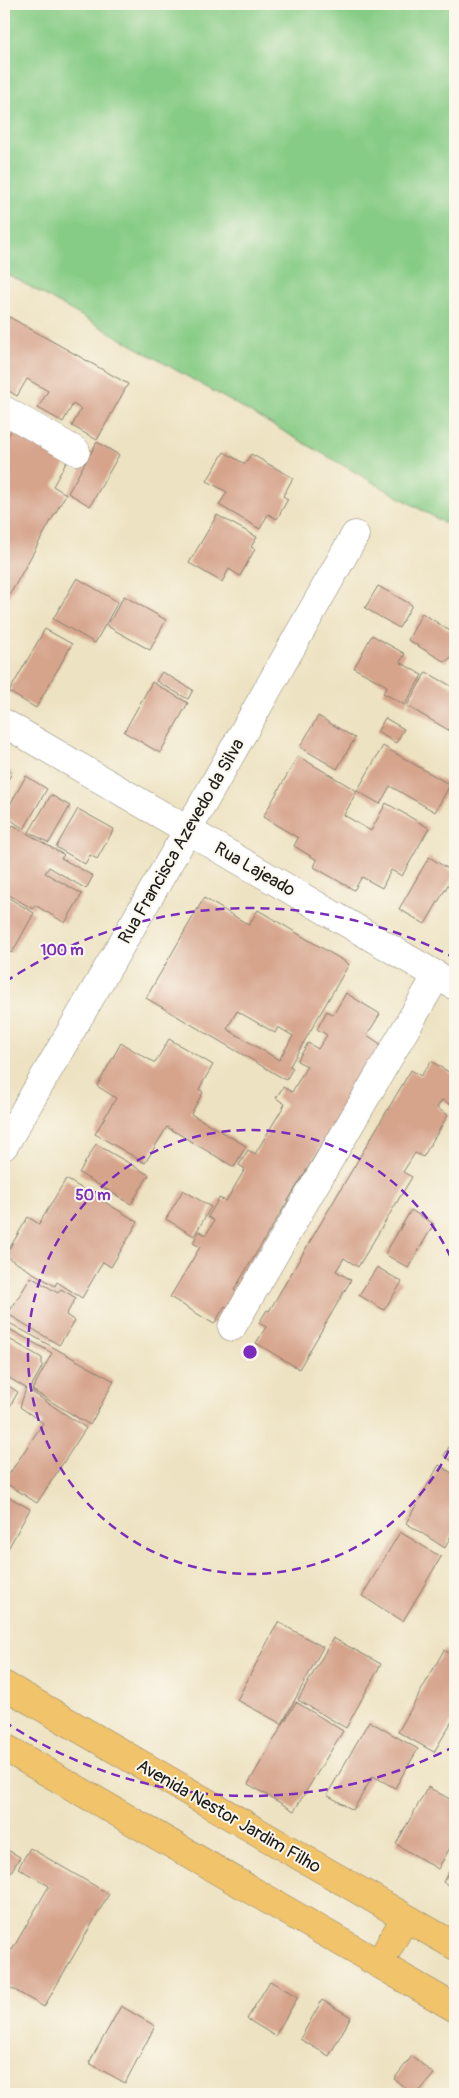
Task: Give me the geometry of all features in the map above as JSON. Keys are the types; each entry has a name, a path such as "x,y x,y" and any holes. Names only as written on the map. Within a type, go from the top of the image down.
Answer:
{"main road":[{"name":"Avenida Nestor Jardim Filho","path":"4,1685 455,1946"},
{"path":"4,1747 455,2008"},
{"path":"379,1964 405,1918"}],"street":[{"path":"4,410 76,451"},
{"name":"Rua Francisca Azevedo da Silva","path":"4,1146 188,830 355,535"},
{"name":"Rua Lajeado","path":"4,723 446,981"},
{"path":"232,1327 446,981"}],"green space":[{"path":"4,4 455,4 455,529 4,272"}],"building":[{"path":"4,314 128,384 97,440 72,426 81,409 73,404 63,422 38,408 48,391 27,379 17,396 4,388"},
{"path":"15,424 70,456 53,486 66,494 4,605 4,444"},
{"path":"97,442 119,455 90,506 68,493"},
{"path":"224,452 245,464 251,454 293,478 283,496 288,499 277,519 268,514 260,529 219,505 227,492 207,481"},
{"path":"217,515 257,537 251,547 255,549 240,576 229,569 222,582 189,563"},
{"path":"77,578 118,602 95,643 53,619"},
{"path":"378,586 412,605 399,628 365,608"},
{"path":"124,596 166,620 150,650 107,626"},
{"path":"422,613 455,634 455,654 445,662 408,640"},
{"path":"45,629 72,644 36,708 9,692"},
{"path":"372,635 405,654 400,662 422,675 405,705 383,693 387,686 354,668"},
{"path":"162,672 193,690 188,699 156,681"},
{"path":"426,672 455,688 455,725 452,732 407,706"},
{"path":"152,682 188,703 160,753 124,732"},
{"path":"318,716 355,738 337,769 300,747"},
{"path":"385,718 404,729 396,743 377,732"},
{"path":"383,746 450,785 435,812 390,786 380,804 357,791"},
{"path":"298,756 357,791 344,815 371,831 386,803 429,828 402,876 391,870 382,888 362,877 354,890 314,867 317,860 294,846 298,838 263,817"},
{"path":"4,768 12,773 4,786"},
{"path":"26,776 47,789 24,829 4,815"},
{"path":"51,795 70,806 49,843 29,832"},
{"path":"78,809 114,829 97,859 90,855 85,864 56,847"},
{"path":"13,825 64,855 61,858 93,876 86,889 49,867 45,873 82,894 65,923 35,905 33,909 4,892 4,841"},
{"path":"429,857 455,873 425,924 399,909"},
{"path":"4,895 34,913 12,953 4,948"},
{"path":"204,898 249,925 258,910 349,964 290,1066 293,1068 286,1080 146,998","holes":["237,1011 275,1033 278,1027 293,1036 279,1060 227,1029"]},
{"path":"346,993 380,1014 367,1035 382,1045 234,1290 239,1293 230,1309 225,1306 214,1324 170,1297 200,1247 193,1243 199,1231 206,1235 214,1221 208,1217 219,1198 226,1201 245,1169 239,1165 248,1150 255,1154 285,1104 276,1098 283,1087 292,1092 307,1066 297,1061 308,1043 318,1049 327,1035 317,1029 327,1011 333,1015"},
{"path":"169,1039 213,1065 199,1089 203,1092 191,1114 246,1146 234,1167 167,1127 145,1163 95,1134 116,1098 97,1086 121,1043 155,1063"},
{"path":"431,1061 455,1076 455,1103 453,1106 442,1100 437,1108 448,1115 423,1157 415,1153 403,1172 412,1177 358,1267 344,1258 336,1271 351,1280 299,1369 256,1343 266,1327 259,1323 267,1310 269,1311 411,1070 421,1076"},
{"path":"96,1144 149,1175 131,1204 79,1173"},
{"path":"66,1179 138,1222 111,1267 103,1262 82,1298 57,1282 55,1286 5,1256 28,1217 39,1224"},
{"path":"183,1190 211,1207 194,1236 166,1219"},
{"path":"411,1210 434,1224 408,1268 385,1254"},
{"path":"377,1267 402,1282 384,1310 359,1295"},
{"path":"31,1277 58,1293 61,1289 76,1298 66,1315 75,1321 59,1345 8,1314"},
{"path":"4,1320 114,1381 90,1425 32,1390 52,1353 4,1326"},
{"path":"4,1336 42,1358 42,1367 29,1390 86,1428 37,1503 4,1482 43,1423 20,1407 26,1388 4,1375"},
{"path":"4,1383 18,1392 4,1417"},
{"path":"455,1436 455,1463 444,1456"},
{"path":"439,1465 455,1475 455,1527 445,1548 406,1523"},
{"path":"4,1494 30,1509 4,1556"},
{"path":"400,1532 441,1557 403,1621 362,1596"},
{"path":"278,1622 323,1647 282,1724 237,1700"},
{"path":"333,1638 381,1664 346,1728 298,1700"},
{"path":"444,1650 455,1657 455,1716 434,1752 398,1732"},
{"path":"296,1702 343,1731 294,1811 248,1784"},
{"path":"369,1721 418,1749 395,1788 373,1776 353,1810 327,1795"},
{"path":"428,1787 455,1802 455,1839 438,1869 396,1844"},
{"path":"4,1848 20,1857 4,1884"},
{"path":"30,1848 109,1894 44,2007 4,1984 4,1945 12,1950 49,1886 18,1868"},
{"path":"455,1861 455,1889 443,1882"},
{"path":"270,1981 298,1997 275,2036 247,2019"},
{"path":"322,2000 351,2017 329,2056 300,2039"},
{"path":"121,2006 155,2026 125,2083 89,2063"},
{"path":"412,2056 434,2074 417,2094 413,2094 394,2079"}]}
